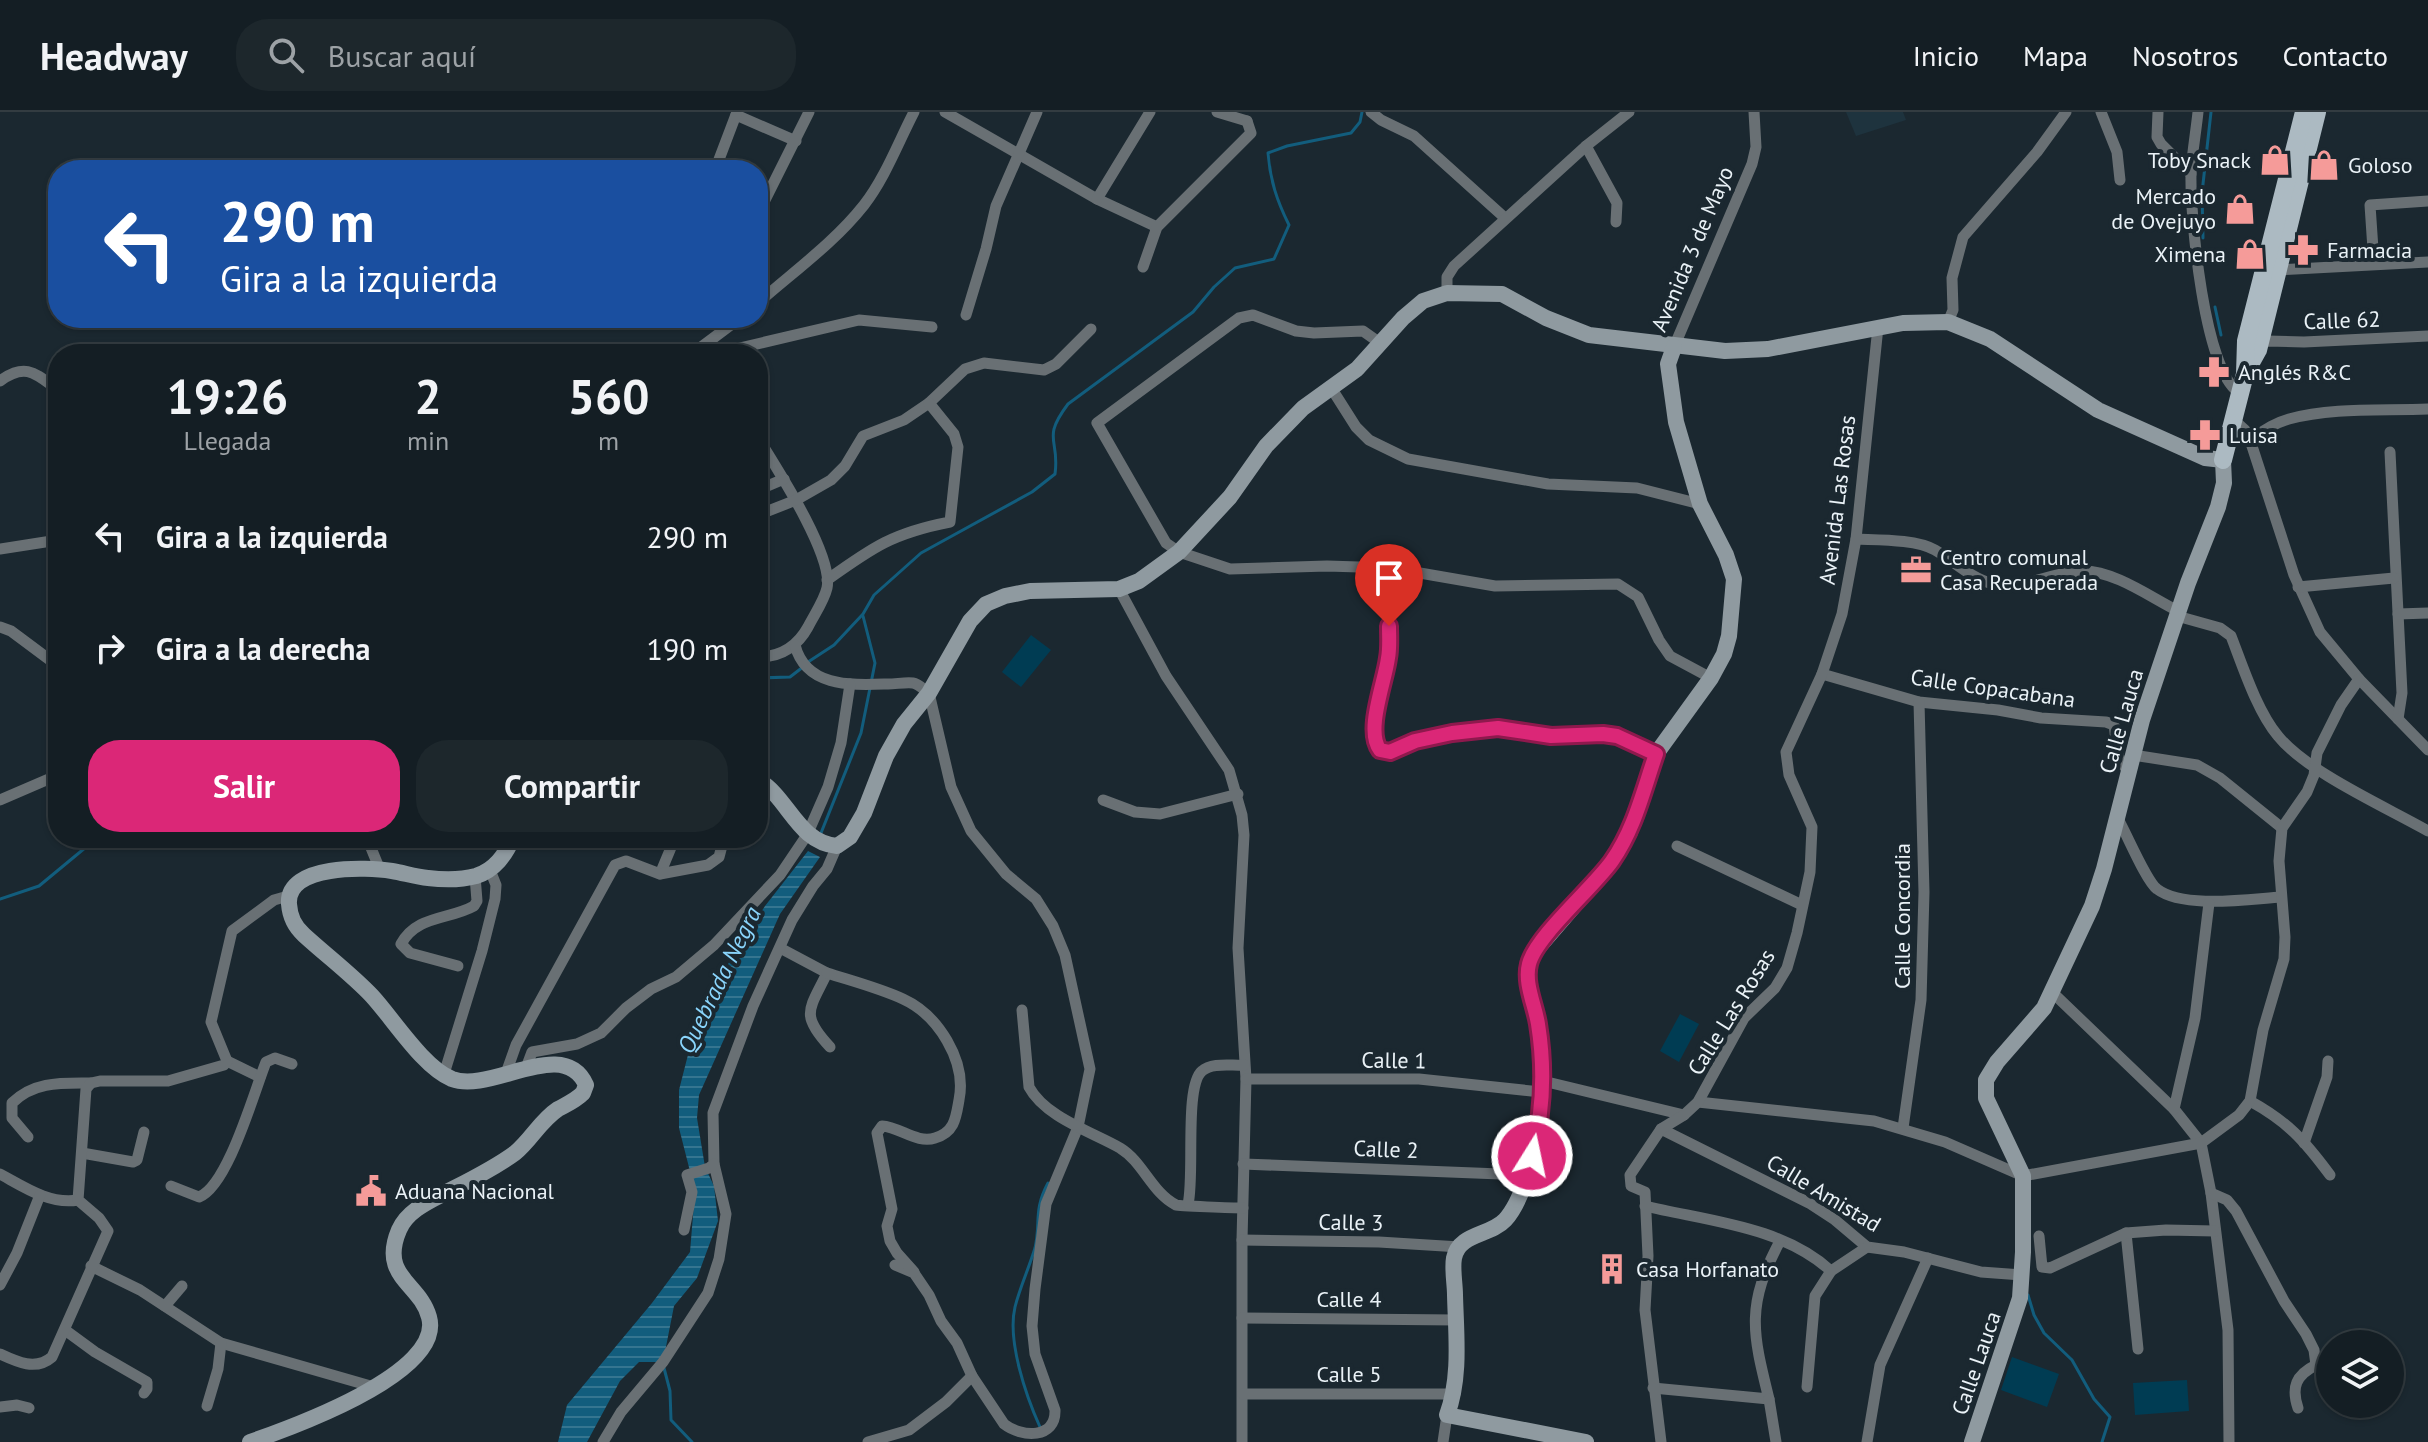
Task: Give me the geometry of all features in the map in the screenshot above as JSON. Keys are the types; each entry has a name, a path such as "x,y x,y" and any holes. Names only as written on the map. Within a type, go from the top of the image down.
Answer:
{"main road":[{"path":"2272,268 2304,112"},
{"path":"768,788 821,841 850,837 864,813 886,756 904,724 929,693 970,621 986,604 1030,591 1119,589 1139,581 1179,552 1230,497 1284,426 1330,386 1357,369 1403,318 1423,301 1447,293 1502,294 1546,318 1589,335 1725,351 1768,349 1878,327 1926,321 1948,322 1990,339 2098,410 2205,458 2223,460 2272,268 2317,112"},
{"name":"Avenida 3 de Mayo","path":"1460,1247 1466,1240 1495,1228 1507,1218 1527,1175 1537,1138 1542,1086 1538,1026 1527,968 1539,945 1612,862 1630,832 1656,754 1711,678 1724,654 1729,636 1734,579 1689,473 1674,410 1668,364 1674,347"},
{"name":"Calle Lauca","path":"1972,1442 2020,1298 2022,1275 2023,1176 1986,1098 1986,1080 2053,993 2092,906 2142,720 2218,507 2224,483 2223,460"},
{"path":"250,1442 297,1425 374,1387 423,1349 431,1329 429,1314 398,1271 394,1254 399,1228 425,1203 486,1173 515,1153 557,1110 583,1093 586,1085 583,1077 565,1065 526,1068 483,1082 465,1082 444,1074 427,1060 370,994 298,929 290,915 288,896 298,883 324,871 380,870 451,879 483,873 501,859 507,848"},
{"path":"1460,1247 1454,1257 1455,1394 1447,1415 1586,1442"}],"street":[{"path":"768,194 809,112"},
{"path":"768,294 818,252 863,207 914,112"},
{"path":"945,112 1097,199 1157,227"},
{"path":"966,315 996,206 1036,112"},
{"path":"1097,199 1150,112"},
{"path":"1143,267 1157,227 1251,133 1250,117 1217,112"},
{"path":"1372,112 1381,120 1414,136 1505,218"},
{"path":"1447,293 1447,277 1454,266 1586,146 1629,112"},
{"name":"Avenida 3 de Mayo","path":"1674,347 1752,164 1756,147 1754,112"},
{"path":"1948,322 1953,310 1952,278 1963,237 2037,152 2066,112"},
{"path":"2101,112 2117,152 2120,180"},
{"path":"2158,112 2157,137 2191,174"},
{"path":"2198,112 2191,174 2192,229 2210,329 2226,380 2232,389 2240,393"},
{"path":"719,160 736,113 796,141"},
{"path":"1586,146 1617,203 1616,222"},
{"path":"2374,264 2370,205 2428,201"},
{"path":"2272,268 2428,262"},
{"path":"1380,343 1363,331 1314,333 1296,331 1253,315 1239,318 1097,423 1166,543 1179,552 1230,569 1391,568 1495,586 1618,584 1638,597 1670,656 1711,678"},
{"path":"757,344 859,320 932,327"},
{"name":"Avenida Las Rosas","path":"1822,674 1842,614 1856,539 1878,327"},
{"path":"707,344 727,328"},
{"path":"768,511 796,500 831,480 845,466 863,436 904,420 929,403 965,369 984,363 1044,370 1056,364 1091,329"},
{"name":"Calle 62","path":"2252,343 2428,336"},
{"path":"0,381 12,372 26,371 34,372 48,382"},
{"path":"1330,386 1356,427 1369,440 1408,459 1548,484 1637,488 1700,504"},
{"path":"827,580 876,545 914,529 950,522 958,447 954,434 929,403"},
{"path":"2250,440 2287,419 2428,409"},
{"path":"2234,420 2250,440 2298,587 2320,632 2359,679 2428,750"},
{"path":"2390,452 2402,693 2398,719"},
{"path":"768,454 796,500 822,558 827,580 821,601 795,645 768,657"},
{"path":"768,486 784,479"},
{"path":"1856,539 1894,541 1931,548 1977,579 1996,585 2018,586 2058,574 2098,572 2178,614 2220,628 2231,636 2272,727 2292,750 2316,768 2428,831"},
{"path":"0,549 48,542"},
{"path":"1391,568 1389,656 1374,726 1374,740 1380,750 1390,752 1415,741 1498,728 1551,736 1617,736 1656,754"},
{"path":"2298,587 2394,578"},
{"path":"1119,589 1166,676 1229,770 1238,794 1244,835 1238,948 1246,1079 1242,1442"},
{"path":"2398,614 2428,613"},
{"path":"0,627 11,631 48,659"},
{"path":"780,948 827,973 903,999 917,1008 938,1028 958,1064 962,1089 958,1117 953,1125 935,1138 919,1139 893,1127 882,1126 877,1133 891,1197 892,1209 887,1226 890,1241 929,1295 972,1376 999,1418 1010,1429 1030,1434 1042,1432 1055,1419 1055,1410 1035,1354 1032,1326 1046,1204 1078,1127 1090,1069 1065,955 1053,926 1036,899 1006,874 971,831 951,787 929,693 916,683 886,685 830,681 809,672 799,660 795,645"},
{"name":"Calle Copacabana","path":"1822,674 1919,702 2114,725 2118,758 2131,763"},
{"name":"Calle Las Rosas","path":"1661,1442 1645,1310 1648,1256 1645,1192 1631,1186 1630,1175 1661,1129 1698,1102 1744,1018 1775,988 1787,968 1810,872 1812,827 1789,775 1786,752 1822,674"},
{"path":"1698,1102 1762,1111 1854,1118 1903,1128 1945,1142 2023,1176 2201,1143 2239,1115 2250,1101 2263,1030 2284,959 2279,861 2282,828 2307,792 2316,768 2317,753 2341,705 2359,679"},
{"path":"603,1442 621,1412 663,1362 708,1293 719,1259 726,1214 712,1166 713,1113 753,1006 792,920 827,869 821,841 828,787 855,684"},
{"name":"Calle Concordia","path":"1903,1128 1921,1000 1924,892 1919,702"},
{"path":"2131,763 2197,765 2220,778 2282,828"},
{"path":"1,797 48,779"},
{"path":"1103,800 1135,812 1160,814 1238,794"},
{"path":"2117,817 2149,881 2157,890 2209,903 2281,897"},
{"path":"526,1068 532,1052 590,1039 651,989 676,977 714,945 780,875 821,841"},
{"path":"1677,846 1802,905"},
{"path":"371,848 380,870"},
{"path":"660,874 671,848"},
{"path":"505,1076 516,1045 615,865 626,861 660,874 676,873 714,862 721,848"},
{"path":"458,966 410,953 401,944 407,935 427,921 474,906 483,873"},
{"path":"444,1074 495,899 496,885 483,873"},
{"path":"260,1077 227,1061 211,1022 232,931 274,900 288,896"},
{"path":"2174,1109 2195,1018 2209,903"},
{"path":"827,973 809,1012 816,1032 830,1047"},
{"path":"2053,993 2174,1109 2201,1143 2211,1193 2228,1330 2229,1442"},
{"path":"1022,1010 1029,1087 1034,1097 1134,1159 1166,1199 1183,1207 1188,1204 1243,1208"},
{"path":"171,1186 199,1197 214,1185 225,1169 269,1060 275,1058 292,1064"},
{"path":"28,1137 12,1118 12,1103 23,1092 50,1084 168,1081 218,1068 227,1061"},
{"path":"2304,1143 2327,1077 2328,1061"},
{"path":"1188,1204 1195,1081 1203,1069 1211,1066 1244,1065"},
{"name":"Calle 1","path":"1246,1079 1419,1079 1542,1086 1684,1115"},
{"path":"78,1200 86,1089 91,1083"},
{"path":"2250,1101 2280,1118 2330,1175"},
{"name":"Calle Amistad","path":"1661,1129 1809,1203 1867,1247 1981,1272 2022,1275"},
{"path":"82,1153 133,1162 137,1160 144,1132"},
{"name":"Calle 2","path":"1243,1164 1527,1175"},
{"path":"684,1230 692,1192 687,1175 712,1166"},
{"path":"0,1174 40,1195 67,1202 78,1200"},
{"path":"2211,1193 2227,1200 2236,1211 2314,1350 2316,1365 2299,1377 2294,1386 2293,1394 2298,1408"},
{"path":"0,1285 17,1253 40,1195"},
{"path":"0,1354 17,1361 44,1364 52,1357 108,1231 99,1218 78,1200"},
{"path":"1645,1206 1744,1228 1806,1252 1831,1271"},
{"path":"2039,1236 2042,1267 2050,1268 2126,1233 2215,1231"},
{"path":"2126,1233 2138,1349"},
{"name":"Calle 3","path":"1242,1240 1460,1247"},
{"path":"1776,1442 1754,1333 1757,1298 1767,1265 1780,1241"},
{"path":"1807,1387 1815,1296 1831,1271 1867,1247"},
{"path":"1867,1442 1880,1365 1928,1258"},
{"path":"895,1265 914,1273"},
{"path":"91,1266 127,1282 221,1343 374,1387"},
{"path":"165,1306 182,1286"},
{"name":"Calle 4","path":"1242,1318 1456,1320"},
{"path":"65,1330 95,1352 147,1382 144,1393"},
{"path":"207,1406 218,1369 221,1343"},
{"path":"868,1442 909,1430 946,1402 972,1376"},
{"path":"1653,1388 1769,1399"},
{"name":"Calle 5","path":"1243,1394 1455,1394"},
{"path":"0,1407 17,1405 29,1408"},
{"path":"1443,1442 1447,1415"}],"shaded area":[{"path":"1846,112 1903,112 1906,120 1856,136"},
{"path":"1031,635 1051,650 1021,687 1002,672"},
{"path":"1680,1014 1699,1024 1679,1062 1660,1051"},
{"path":"2012,1357 2059,1374 2047,1407 2001,1390"},
{"path":"2187,1380 2189,1411 2135,1415 2133,1383"}],"water":[{"name":"Quebrada Negra","path":"808,851 820,857 780,914 699,1095 697,1118 705,1167 714,1186 718,1221 697,1278 674,1306 663,1362 639,1362 620,1381 587,1442 558,1442 567,1405 690,1252 695,1191 679,1128 679,1090 691,1043 707,1001 728,964 765,906"}],"waterway":[{"path":"808,662 834,645 863,614 874,595 921,553 1032,492 1055,474 1053,432 1068,404 1193,312 1235,268 1274,259 1289,225 1275,190 1268,153 1351,133 1360,122 1362,112"},
{"path":"2203,238 2202,193 2211,112"},
{"path":"2215,307 2221,335"},
{"name":"Quebrada Negra","path":"821,833 861,733 875,663 863,616"},
{"path":"768,678 790,677 803,667"},
{"path":"0,899 39,886 85,848"},
{"path":"1040,1427 1019,1368 1013,1321 1035,1248 1039,1209 1048,1183"},
{"path":"2028,1295 2044,1333 2072,1360 2094,1399 2110,1417 2102,1442"},
{"path":"664,1368 670,1391 671,1420 692,1442"}],"place":[{"name":"Toby Snack","path":"2275,160"},
{"name":"Goloso","path":"2324,165"},
{"name":"Mercado de Ovejuyo","path":"2240,209"},
{"name":"Farmacia","path":"2303,250"},
{"name":"Ximena","path":"2250,254"},
{"name":"Anglés R&C","path":"2214,372"},
{"name":"Luisa","path":"2205,435"},
{"name":"Centro comunal Casa Recuperada","path":"1916,570"},
{"name":"Aduana Nacional","path":"371,1191"},
{"name":"Casa Horfanato","path":"1612,1269"}],"route":[{"path":"1389,626 1389,656 1374,726 1374,740 1380,750 1390,752 1415,741 1498,728 1551,736 1617,736 1656,754 1630,832 1612,862 1539,945 1527,968 1538,1026 1543,1081 1532,1156"}]}
